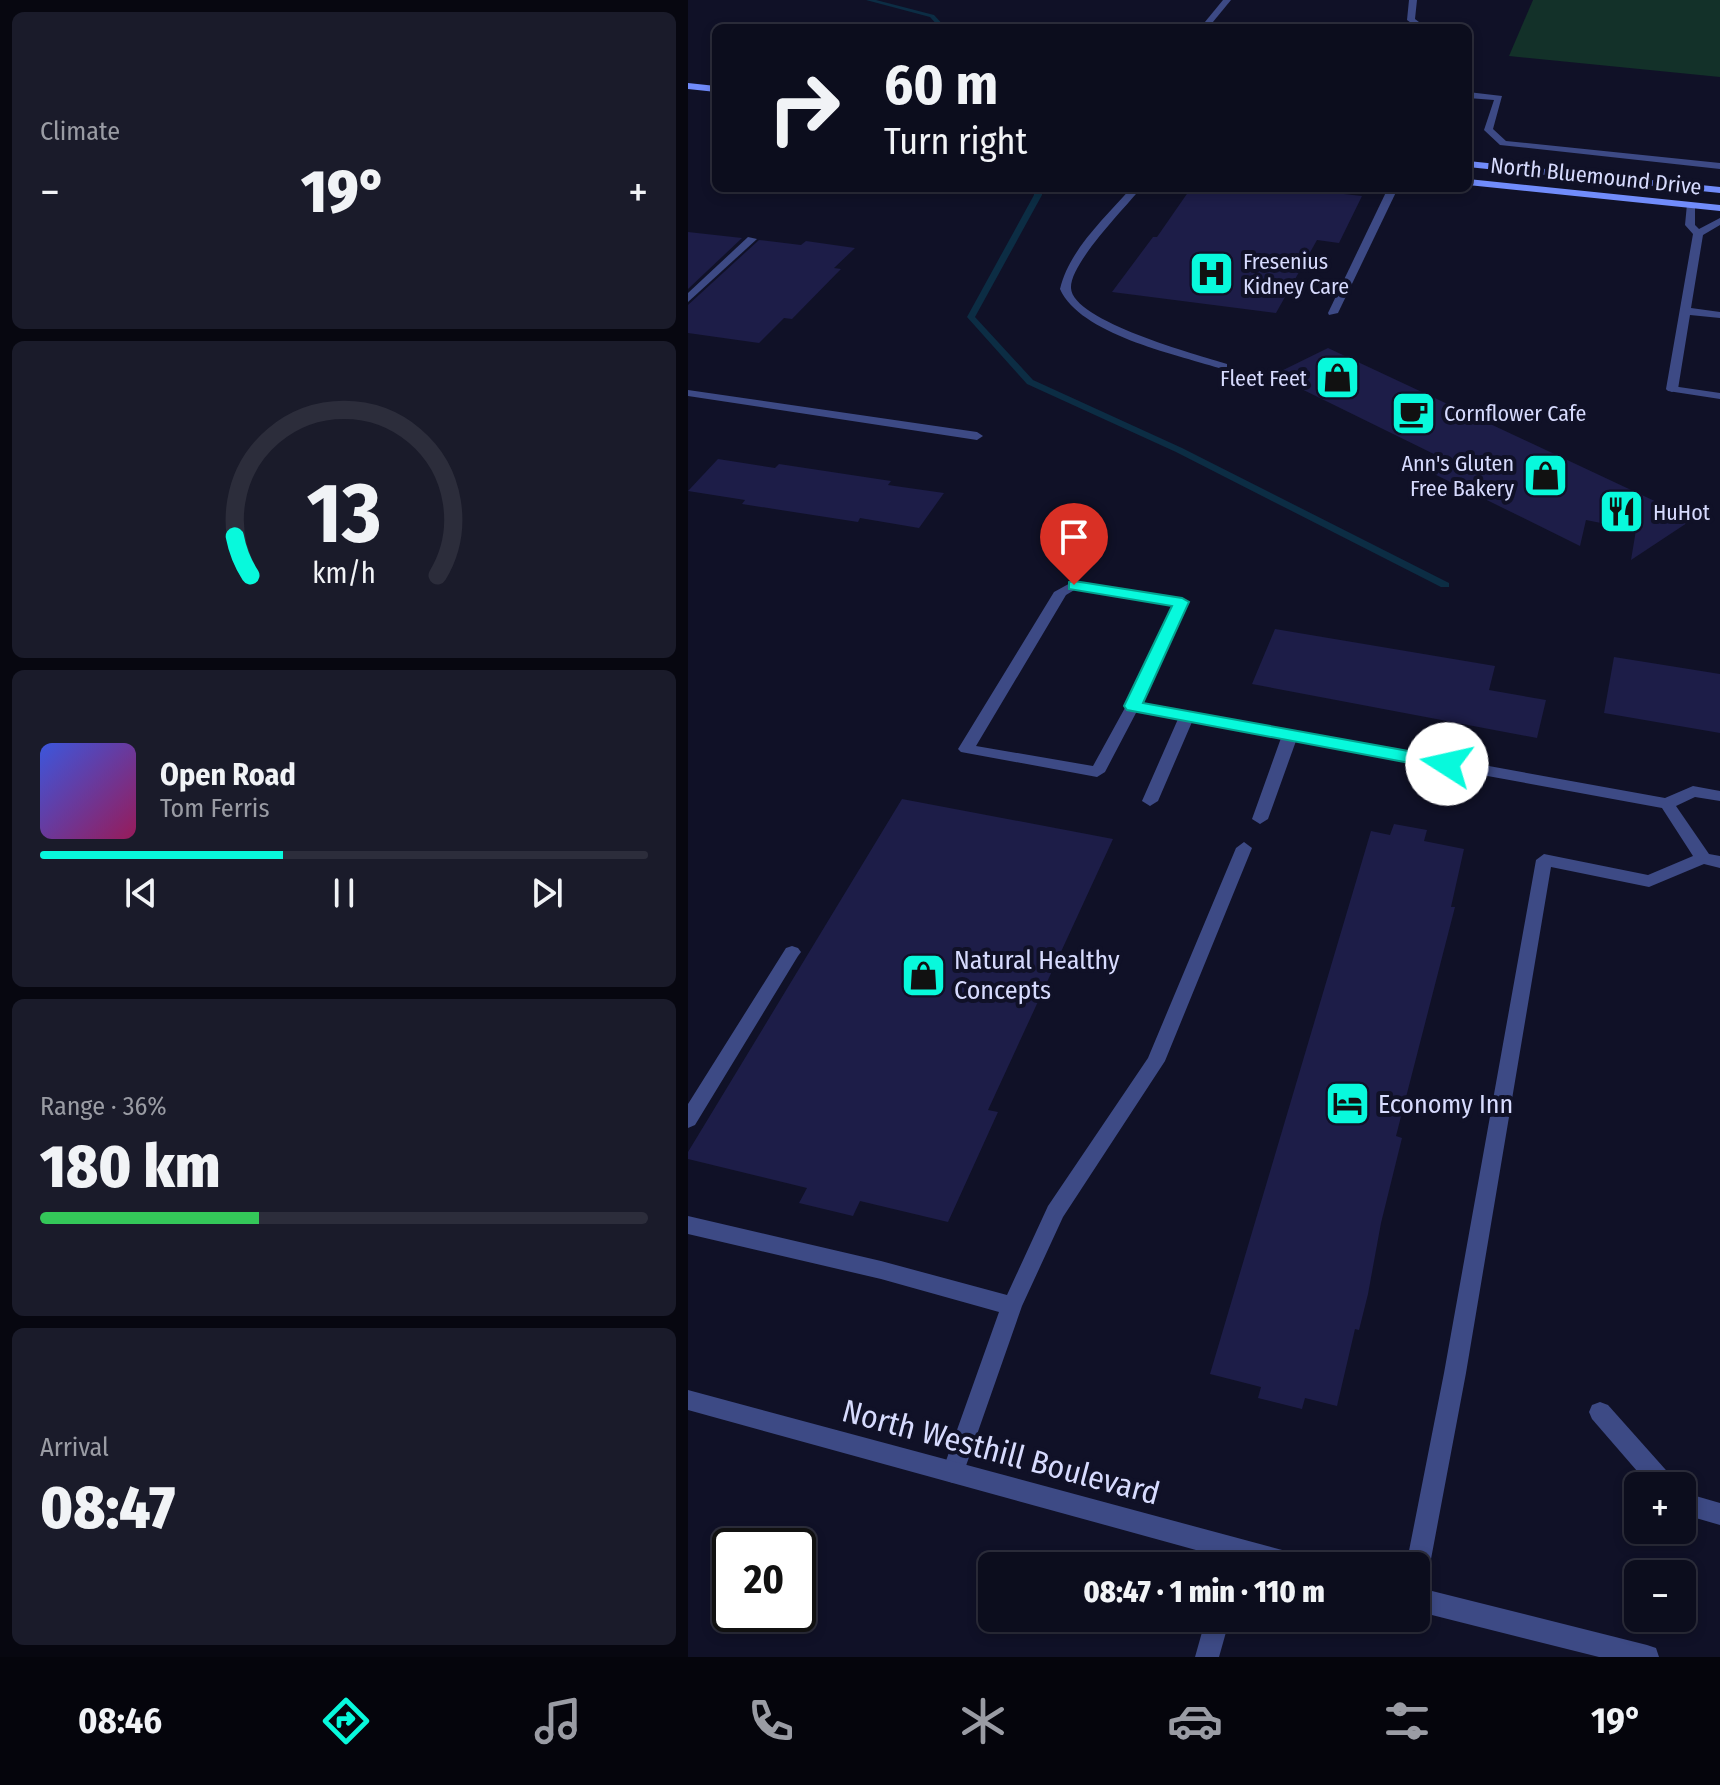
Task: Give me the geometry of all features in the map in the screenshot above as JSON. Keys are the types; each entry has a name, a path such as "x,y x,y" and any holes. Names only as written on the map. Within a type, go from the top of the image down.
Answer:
{"main road":[{"path":"688,86 712,89"},
{"name":"North Bluemound Drive","path":"1472,164 1720,190"},
{"name":"North Bluemound Drive","path":"1472,182 1720,208"},
{"path":"1690,206 1702,197 1720,197"}],"street":[{"path":"1207,24 1227,0"},
{"path":"1413,0 1411,20 1417,24"},
{"path":"1472,95 1499,98 1488,130 1503,143 1720,166"},
{"path":"1133,192 1073,267 1066,287 1067,295 1085,314 1145,341 1223,366"},
{"path":"1333,313 1391,192"},
{"path":"1690,206 1690,225 1698,234"},
{"path":"1720,221 1698,234 1672,389 1720,396"},
{"path":"688,299 752,239"},
{"path":"1685,311 1720,315"},
{"path":"688,393 977,436"},
{"path":"1074,585 1182,602 1133,706 1097,772 966,749 1061,592 1074,585"},
{"path":"1133,706 1667,804 1693,791 1720,796"},
{"path":"1150,801 1187,716"},
{"path":"1260,819 1290,735"},
{"path":"1420,1552 1458,1358 1544,860 1649,881 1711,860 1667,804"},
{"path":"953,1472 1012,1306 1055,1212 1156,1061 1244,848"},
{"path":"688,1120 792,952"},
{"path":"688,1225 881,1270 1012,1306"},
{"name":"North Westhill Boulevard","path":"688,1400 953,1472 1214,1552"},
{"path":"1600,1412 1653,1472"},
{"path":"1696,1507 1720,1514"},
{"path":"1430,1603 1647,1657"},
{"path":"1207,1657 1214,1632"}],"green space":[{"path":"1533,0 1720,0 1720,77 1509,56"}],"building":[{"path":"1188,192 1326,192 1362,196 1339,243 1317,240 1276,313 1112,292 1153,237 1157,237"},
{"path":"688,232 742,238 688,289"},
{"path":"759,240 801,245 806,241 855,248 834,268 841,269 792,319 784,318 759,343 688,333 688,305"},
{"path":"1328,348 1693,519 1631,560 1636,530 1586,520 1580,546 1424,469 1442,458 1273,375"},
{"path":"718,459 775,468 779,464 891,481 888,485 944,493 919,528 742,504 745,500 688,491"},
{"path":"1275,629 1495,666 1489,690 1546,700 1537,738 1252,684"},
{"path":"1614,657 1720,674 1720,733 1604,713"},
{"name":"Natural Healthy Concepts","path":"902,799 1113,839 988,1110 998,1112 948,1222 860,1201 853,1216 799,1203 807,1188 688,1159 688,1152"},
{"name":"Economy Inn","path":"1394,824 1427,830 1424,841 1464,849 1451,907 1455,907 1396,1136 1402,1138 1381,1223 1368,1294 1359,1330 1355,1329 1337,1406 1305,1398 1302,1409 1258,1398 1261,1387 1210,1374 1371,831 1390,835"}],"waterway":[{"path":"869,0 932,16 939,24"},
{"path":"1038,192 971,317 1030,382 1179,450 1445,585"}],"place":[{"name":"Fresenius Kidney Care","path":"1212,274"},
{"name":"Fleet Feet","path":"1338,378"},
{"name":"Cornflower Cafe","path":"1413,413"},
{"name":"Ann's Gluten Free Bakery","path":"1545,476"},
{"name":"HuHot","path":"1622,512"},
{"name":"Natural Healthy Concepts","path":"923,975"},
{"name":"Economy Inn","path":"1347,1104"}],"route":[{"path":"1074,585 1182,602 1133,706 1447,764"}]}
